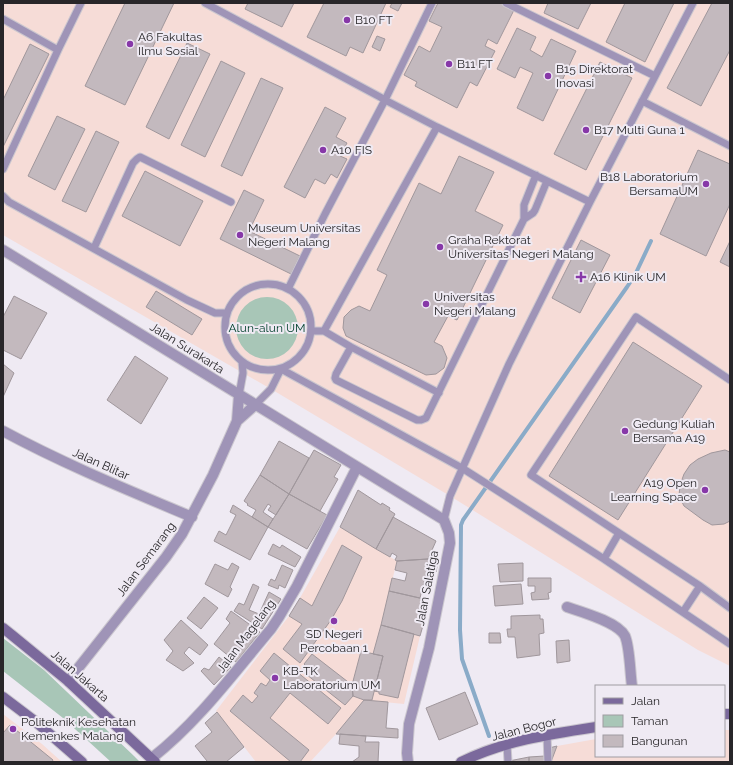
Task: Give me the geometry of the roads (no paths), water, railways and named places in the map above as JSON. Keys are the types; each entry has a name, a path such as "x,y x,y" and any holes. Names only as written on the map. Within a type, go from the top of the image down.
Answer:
{"main road":[{"name":"Jalan Jakarta","path":"3,628 68,681 153,760"},
{"path":"3,697 36,722 82,762"},
{"name":"Jalan Bogor","path":"461,762 507,744 547,735 595,727"}],"street":[{"name":"Jalan Surakarta","path":"3,250 357,467"},
{"name":"Jalan Semarang","path":"68,681 166,557 182,534 213,475 237,421 239,395"},
{"name":"Jalan Semarang","path":"237,421 255,405"},
{"name":"Jalan Blitar","path":"3,431 66,463 192,517"},
{"path":"357,467 444,520"},
{"name":"Jalan Magelang","path":"153,760 211,702 271,629 297,586 357,467"},
{"name":"Jalan Salatiga","path":"408,762 407,753 409,724 429,648 450,543 449,533 444,520"},
{"path":"567,607 606,621 621,631 627,645 632,685"}],"lane":[{"path":"3,169 81,3"},
{"path":"205,3 437,127 590,202"},
{"path":"288,289 325,214 385,100 432,3"},
{"path":"506,3 655,76"},
{"path":"444,520 450,496 509,364 590,202 693,3"},
{"path":"3,19 58,50"},
{"path":"642,101 730,146"},
{"path":"324,331 437,127"},
{"path":"94,248 133,163 140,157 231,202"},
{"path":"351,347 335,376 338,381 417,420 426,418 524,219 524,205 536,175"},
{"path":"524,219 535,210 547,181"},
{"path":"3,196 9,202 187,300 214,313 227,313"},
{"path":"261,284 280,285 296,294 306,307 311,323 309,341 298,358 281,369 265,370 249,366 242,362 228,345 225,334 227,313 231,304 244,291 261,284"},
{"path":"730,380 636,317 531,476 700,586 730,608"},
{"path":"311,331 324,331 351,347 439,393"},
{"name":"Jalan Semarang","path":"239,395 243,373 242,362"},
{"path":"281,369 462,468 604,559 730,644"},
{"name":"Jalan Semarang","path":"255,405 271,389 281,369"},
{"path":"604,559 619,533"},
{"path":"683,612 700,586"},
{"path":"547,735 548,762"},
{"path":"507,744 508,762"}],"waterway":[{"path":"489,736 462,659 460,630 461,525 463,520 627,287 635,275 651,241"}],"place":[{"name":"B10 FT","path":"347,20"},
{"name":"A6 Fakultas Ilmu Sosial","path":"130,44"},
{"name":"B11 FT","path":"449,64"},
{"name":"B15 Direktorat Inovasi","path":"548,76"},
{"name":"B17 Multi Guna 1","path":"586,130"},
{"name":"A10 FIS","path":"323,150"},
{"name":"B18 Laboratorium BersamaUM","path":"706,184"},
{"name":"Museum Universitas Negeri Malang","path":"240,235"},
{"name":"Graha Rektorat Universitas Negeri Malang","path":"440,247"},
{"name":"A16 Klinik UM","path":"581,277"},
{"name":"Universitas Negeri Malang","path":"426,304"},
{"name":"Gedung Kuliah Bersama A19","path":"625,431"},
{"name":"A19 Open Learning Space","path":"705,490"},
{"name":"SD Negeri Percobaan 1","path":"334,621"},
{"name":"KB-TK Laboratorium UM","path":"275,678"},
{"name":"Politeknik Kesehatan Kemenkes Malang","path":"13,729"}],"park label":[{"name":"Alun-alun UM","path":"267,328"}]}
